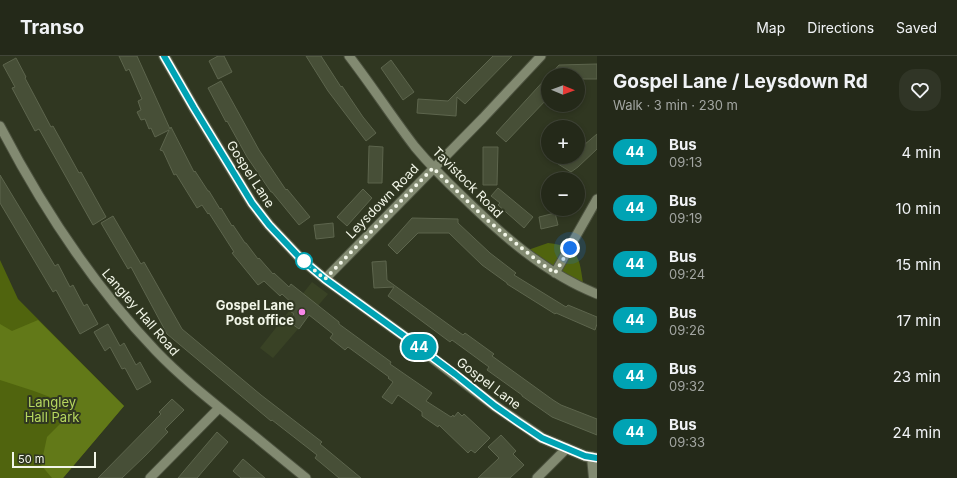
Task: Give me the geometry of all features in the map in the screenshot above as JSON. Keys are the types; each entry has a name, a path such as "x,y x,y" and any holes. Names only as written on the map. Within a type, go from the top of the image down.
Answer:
{"street":[{"name":"Gospel Lane","path":"164,56 252,203 288,246 325,279 423,350 495,406 542,438 585,456 595,458"},
{"name":"Tavistock Road","path":"349,56 415,147 433,168 487,220 555,273 577,286 597,294"},
{"name":"Leysdown Road","path":"325,279 483,118 541,56"},
{"name":"Langley Hall Road","path":"0,126 42,200 92,275 156,351 186,380 219,408 306,478"},
{"path":"555,273 597,199"},
{"path":"150,478 219,408"},
{"path":"537,478 567,448"},
{"path":"594,478 595,458"}],"shaded area":[{"path":"312,282 328,294 273,358 260,348"}],"green space":[{"path":"548,243 567,248 577,257 584,289 525,251"},
{"name":"Langley Hall Park","path":"0,260 18,299 124,406 63,478 0,478"},
{"path":"38,320 124,406 63,478 52,478 41,465 47,437 65,419 71,405 0,380 0,324 12,331"}],"building":[{"path":"119,56 137,56 170,129 171,127 194,172 195,171 232,226 233,225 258,259 259,258 273,274 274,273 289,287 291,284 339,322 339,324 391,362 390,364 432,393 426,401 451,417 453,415 454,417 458,412 462,416 464,414 490,438 475,453 471,450 468,453 439,425 438,427 422,416 422,412 398,395 392,404 382,397 393,382 388,378 389,377 348,347 345,350 330,338 333,334 309,315 299,329 288,321 294,314 290,311 294,305 282,294 280,296 264,281 258,285 232,253 234,252 209,213 208,214 202,205 197,208 176,174 174,175 163,151 160,150 169,130 155,137 151,128 149,129 145,119 141,120 137,112 141,110 138,101 142,99 129,69 126,71"},
{"path":"218,56 224,56 232,72 218,79 209,61"},
{"path":"306,56 321,56 341,87 342,86 376,133 366,141 328,91"},
{"path":"493,56 512,56 465,104 457,97 456,116 417,113 418,99 448,101"},
{"path":"16,58 51,127 53,126 106,217 93,225 39,129 35,131 12,88 15,87 3,65"},
{"path":"391,60 414,92 403,100 381,68"},
{"path":"597,64 597,79 585,79 585,68 556,68 559,65"},
{"path":"221,81 259,150 286,190 287,189 310,217 299,225 271,192 247,157 227,121 226,122 208,88"},
{"path":"541,84 541,105 506,142 496,133"},
{"path":"597,134 597,149 585,160 585,144"},
{"path":"369,146 383,147 382,183 368,183"},
{"path":"483,147 498,147 497,185 483,185"},
{"path":"558,164 581,164 571,172"},
{"path":"0,175 55,266 58,264 70,287 73,285 84,306 87,304 98,324 80,334 56,290 53,292 0,203"},
{"path":"498,188 533,217 524,228 498,205 500,203 491,196"},
{"path":"363,189 372,198 347,226 337,217"},
{"path":"113,216 141,264 144,262 182,329 261,395 322,442 320,444 361,478 339,478 315,458 317,455 272,420 271,421 167,334 131,267 128,269 101,223"},
{"path":"556,216 558,225 541,229 539,217"},
{"path":"412,218 458,219 458,223 490,253 516,273 514,275 566,307 568,305 597,317 595,330 556,313 555,314 507,284 482,265 449,233 418,233 397,254 388,245"},
{"path":"333,223 334,237 316,239 314,225"},
{"path":"386,261 387,280 463,335 465,333 494,354 492,356 553,400 561,405 597,419 597,435 552,417 522,396 487,370 489,367 452,340 450,342 388,296 394,287 374,288 372,262"},
{"path":"108,324 120,346 124,343 136,365 140,362 151,382 137,390 125,368 122,369 110,347 105,351 94,332"},
{"path":"172,399 184,410 165,429 168,432 122,478 98,478 161,414 159,412"},
{"path":"217,432 228,442 197,478 178,478"},
{"path":"501,435 516,451 513,454 524,465 510,478 478,478 499,458 488,447"},
{"path":"243,459 265,478 241,478 233,471"}],"bus line":[{"name":"44","path":"164,56 252,203 269,225 301,259 325,279 404,336 518,422 542,438 585,456 597,458"}],"place":[{"name":"Gospel Lane Post office","path":"302,312"}],"route":[{"path":"304,261 301,259 325,279 433,168 487,220 555,273 570,248"}]}
